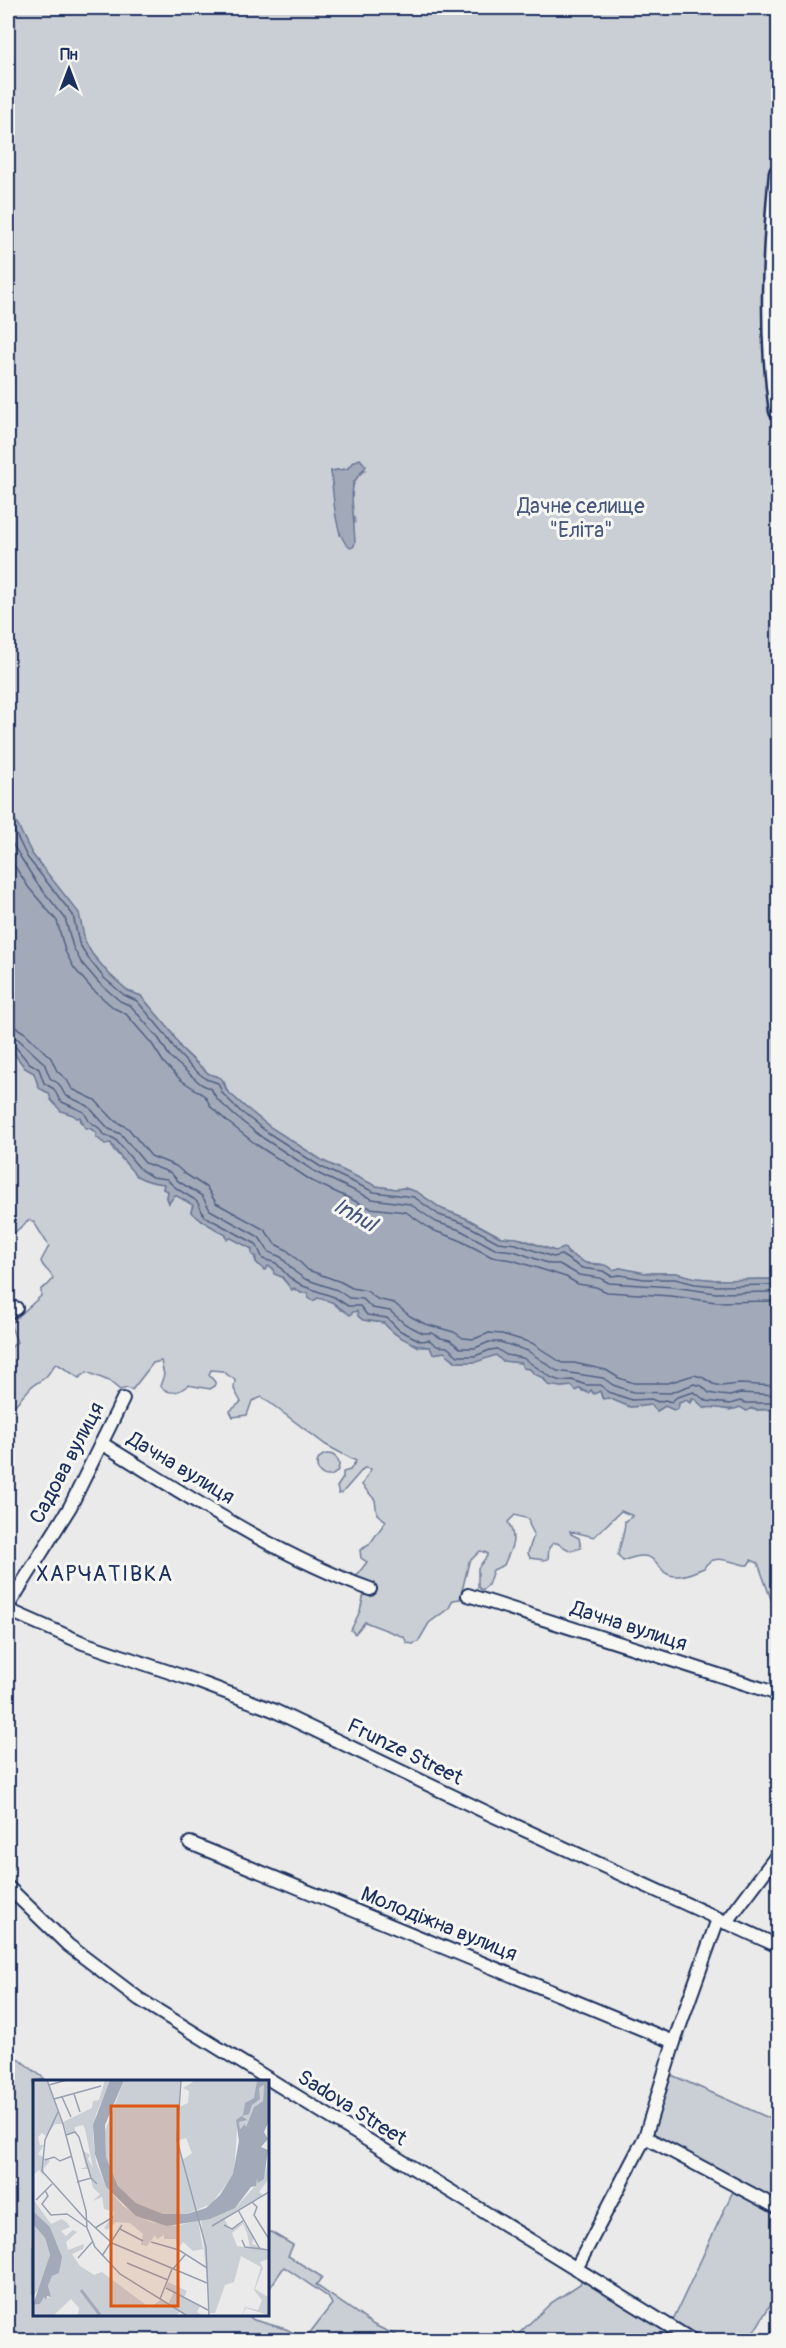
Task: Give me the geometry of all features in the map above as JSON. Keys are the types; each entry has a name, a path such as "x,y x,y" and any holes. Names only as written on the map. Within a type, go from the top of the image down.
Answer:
{"highway":[{"path":"778,173 771,281 774,372 778,411"}],"street":[{"name":"Садова вулиця","path":"8,1608 70,1507 123,1399"},
{"name":"Дачна вулиця","path":"101,1443 291,1556 327,1574 370,1589"},
{"name":"Дачна вулиця","path":"468,1595 778,1694"},
{"name":"Frunze Street","path":"8,1608 83,1642 273,1710 492,1815 778,1946"},
{"name":"Молодіжна вулиця","path":"190,1842 674,2042"},
{"path":"576,2269 645,2137 674,2042 722,1921 778,1854"},
{"name":"Sadova Street","path":"8,1887 68,1945 139,1999 692,2340"},
{"path":"645,2137 778,2208"}],"green space":[{"name":"Дачне селище \"Еліта\"","path":"8,8 778,8 778,118 770,198 774,418 778,443 778,1279 717,1280 676,1273 645,1273 620,1268 613,1270 601,1264 585,1263 567,1252 555,1251 522,1239 501,1237 466,1218 442,1209 417,1192 405,1188 376,1186 323,1161 270,1127 244,1106 227,1091 224,1081 209,1074 180,1047 170,1030 141,996 128,991 109,974 92,954 85,941 78,913 32,854 8,806","holes":["353,462 365,470 359,475 353,487 351,501 355,522 340,535 331,471 347,469"]},
{"path":"8,1045 25,1068 34,1073 39,1087 50,1095 62,1110 77,1118 80,1117 81,1123 96,1132 97,1137 104,1143 111,1143 113,1149 137,1176 164,1184 163,1189 168,1191 169,1203 174,1195 193,1205 191,1212 202,1221 226,1235 226,1238 231,1237 251,1248 256,1262 264,1270 268,1266 273,1268 290,1287 301,1293 306,1292 332,1302 341,1310 358,1311 359,1317 363,1320 384,1323 395,1334 419,1347 430,1347 433,1354 445,1352 456,1362 473,1362 496,1355 506,1361 521,1363 523,1368 530,1369 548,1384 561,1387 572,1386 582,1391 591,1390 593,1393 600,1391 602,1398 609,1398 630,1407 651,1405 657,1411 665,1406 674,1410 678,1409 679,1403 686,1400 690,1403 695,1398 704,1408 778,1409 778,1638 772,1602 758,1563 751,1560 748,1565 745,1565 717,1559 707,1563 704,1568 679,1576 669,1575 651,1558 645,1556 623,1561 618,1555 625,1521 633,1516 621,1511 594,1537 570,1531 579,1538 581,1548 571,1551 553,1543 549,1548 548,1559 544,1560 530,1558 528,1553 534,1534 529,1519 515,1515 508,1522 513,1539 504,1565 493,1570 488,1585 482,1590 478,1587 478,1568 487,1553 480,1551 469,1562 460,1599 453,1600 449,1608 429,1623 418,1642 407,1643 404,1637 365,1622 355,1634 351,1630 360,1611 364,1594 348,1587 367,1562 361,1558 360,1550 369,1545 386,1521 377,1514 375,1500 362,1485 371,1469 364,1468 339,1494 337,1487 343,1478 343,1472 350,1470 356,1461 326,1445 262,1397 252,1401 247,1415 233,1417 230,1411 241,1402 234,1389 235,1380 222,1371 211,1370 209,1375 215,1382 215,1386 210,1389 188,1385 181,1390 171,1392 160,1386 164,1375 161,1361 153,1363 132,1390 127,1388 120,1390 109,1381 87,1372 79,1378 56,1363 46,1377 32,1386 14,1406 8,1408 8,1350 17,1342 10,1324 41,1296 41,1289 53,1279 41,1261 49,1246 33,1221 29,1220 8,1235"},
{"path":"328,1454 336,1457 339,1465 336,1473 328,1476 320,1473 317,1465 320,1457"},
{"path":"8,2051 45,2079 33,2080 33,2315 251,2315 250,2317 254,2320 286,2329 305,2339 332,2304 328,2297 284,2267 268,2291 268,2233 271,2232 293,2245 288,2256 322,2277 316,2285 374,2325 406,2340 8,2340"},
{"path":"667,2073 778,2122 778,2206 647,2136"},
{"path":"734,2189 778,2212 778,2292 749,2340 701,2340 672,2322"},
{"path":"582,2278 677,2337 675,2340 512,2340 551,2303 580,2284"}],"water":[{"path":"360,459 366,466 353,483 355,542 351,548 345,543 338,525 331,471 347,469 353,462"},
{"name":"Inhul","path":"8,806 32,854 79,913 85,941 92,954 109,974 128,991 141,996 170,1030 180,1047 209,1074 221,1078 227,1091 244,1106 270,1127 323,1161 376,1186 404,1188 417,1192 442,1209 465,1218 500,1237 517,1238 555,1251 565,1248 568,1254 586,1263 604,1265 613,1270 620,1268 645,1273 676,1273 717,1280 778,1279 778,1409 756,1410 751,1408 747,1411 740,1407 736,1409 704,1408 694,1398 691,1403 686,1400 679,1403 678,1409 674,1410 665,1406 657,1411 651,1405 630,1407 609,1398 603,1399 600,1391 594,1394 591,1390 588,1393 580,1388 576,1391 572,1386 548,1385 544,1378 534,1374 530,1369 523,1368 521,1363 502,1361 496,1355 476,1362 457,1362 444,1352 433,1354 430,1347 417,1345 404,1339 384,1323 363,1320 358,1316 357,1311 350,1315 332,1302 318,1298 313,1301 309,1299 308,1293 301,1293 294,1288 292,1290 282,1277 274,1274 273,1268 268,1266 265,1270 256,1262 252,1249 231,1238 227,1239 226,1235 191,1212 193,1205 175,1195 169,1203 168,1191 163,1189 164,1184 150,1182 137,1176 111,1143 105,1144 96,1137 96,1132 85,1128 80,1117 77,1118 61,1111 51,1100 49,1093 39,1088 34,1073 25,1068 8,1045"}],"district":[{"name":"ХАРЧАТІВКА","path":"105,1574"}]}
